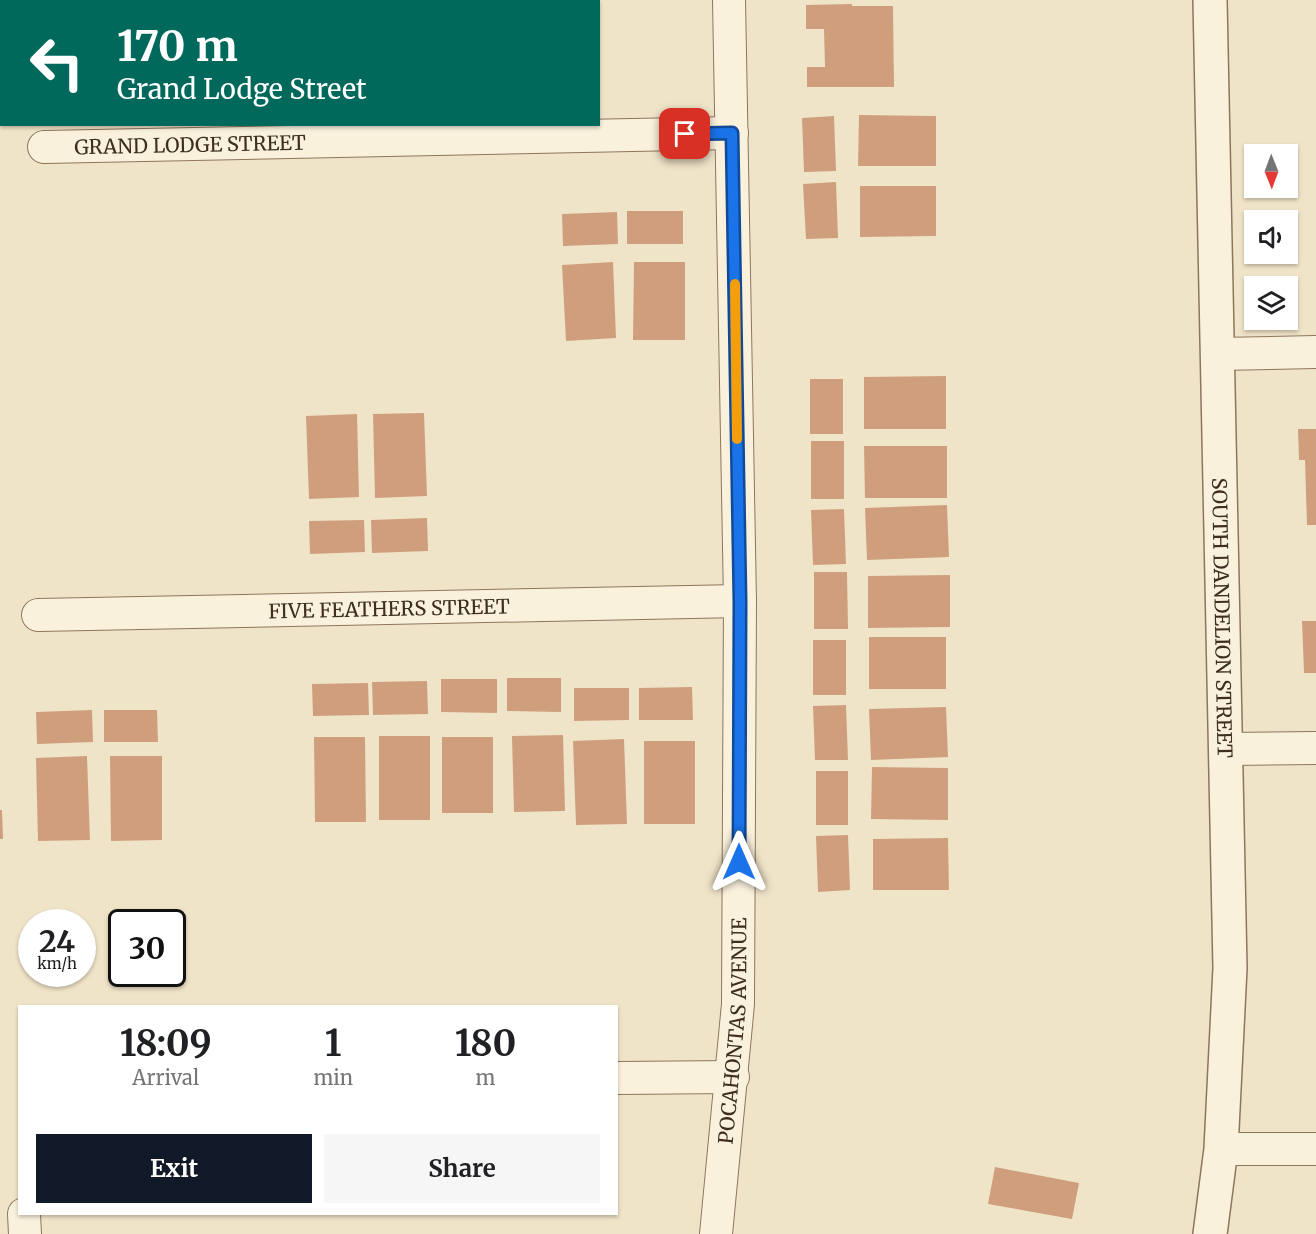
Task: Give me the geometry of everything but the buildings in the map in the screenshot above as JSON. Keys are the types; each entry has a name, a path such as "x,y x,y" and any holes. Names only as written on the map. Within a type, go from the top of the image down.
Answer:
{"street":[{"name":"POCAHONTAS AVENUE","path":"716,1234 733,1077 738,1004 740,602 729,0"},
{"name":"SOUTH DANDELION STREET","path":"1210,0 1230,968 1221,1149 1210,1234"},
{"name":"GRAND LODGE STREET","path":"44,147 732,133"},
{"path":"1218,354 1316,351"},
{"name":"FIVE FEATHERS STREET","path":"38,615 740,602"},
{"path":"1227,749 1316,748"},
{"path":"618,1078 733,1077"},
{"path":"1221,1149 1316,1149"},
{"path":"24,1215 25,1234"}],"slow traffic":[{"path":"735,284 737,439"}],"route":[{"path":"685,134 732,133 740,602 739,862"}]}
